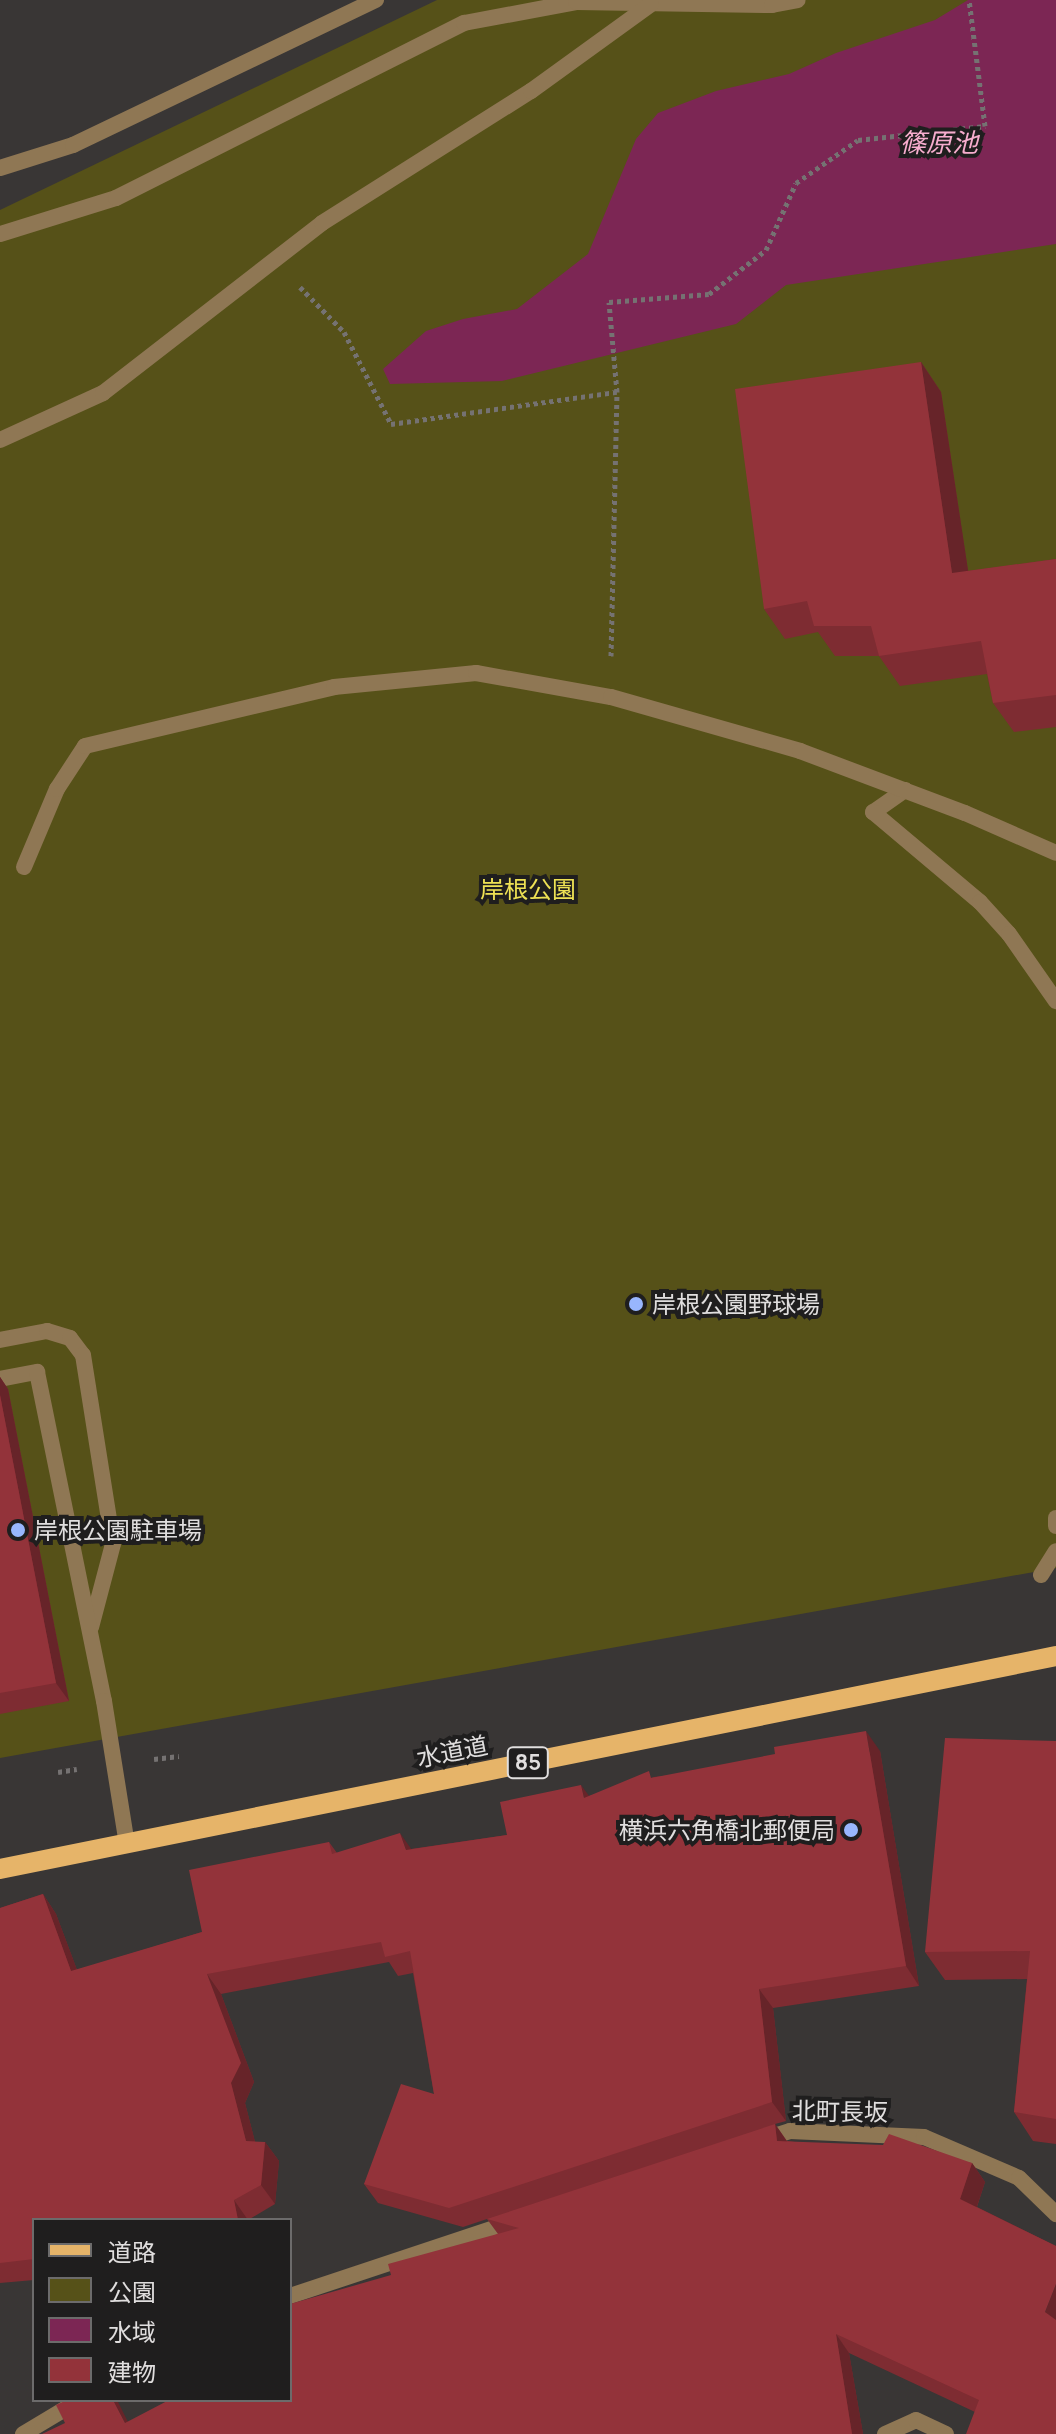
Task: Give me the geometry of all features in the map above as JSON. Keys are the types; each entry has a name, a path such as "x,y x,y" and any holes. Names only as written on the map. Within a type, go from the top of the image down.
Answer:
{"main road":[{"name":"水道道","path":"0,1869 1056,1656"}],"street":[{"path":"0,168 73,145 376,0"},
{"path":"0,234 116,198 464,23 576,2 772,5 798,0"},
{"path":"0,440 103,393 322,223 531,91 651,4"},
{"path":"24,867 57,789 85,746 116,736 334,687 476,673 611,697 800,751 905,790 1056,853"},
{"path":"905,790 873,812 980,902 1009,934 1056,1001"},
{"path":"0,1340 47,1331 70,1338 83,1355 113,1544 90,1629"},
{"path":"0,1379 37,1372 90,1629 127,1844"},
{"path":"1056,1518 1056,1526"},
{"path":"1041,1575 1056,1551"},
{"name":"北町長坂","path":"748,2144 790,2131 924,2137 1019,2178 1056,2214"},
{"path":"292,2295 530,2216"},
{"path":"23,2434 77,2402"},
{"path":"885,2434 916,2420 946,2434"}],"path":[{"path":"611,697 617,392 609,302 709,294 766,250 796,183 858,140 985,126 969,0"},
{"path":"275,261 344,332 391,424 617,392"}],"green space":[{"name":"岸根公園","path":"437,0 1056,0 1056,1568 0,1758 0,210"}],"water":[{"name":"篠原池","path":"968,0 1056,0 1056,244 786,285 736,324 502,381 390,384 383,369 426,331 463,319 517,309 588,254 636,139 658,113 716,91 789,74 836,53 935,20"}],"building":[{"path":"921,362 952,573 1056,559 1056,695 993,703 981,641 879,656 871,626 814,626 807,601 764,609 735,389"},
{"name":"岸根公園駐車場","path":"0,1395 56,1683 0,1693"},
{"path":"866,1731 906,1966 759,1989 772,2102 449,2208 364,2184 401,2084 434,2094 410,1951 385,1957 381,1942 207,1974 241,2063 231,2083 246,2141 265,2142 261,2185 234,2200 238,2218 32,2218 32,2259 0,2263 0,1908 43,1894 71,1971 202,1932 189,1870 329,1842 332,1854 400,1833 406,1850 507,1835 500,1802 581,1785 584,1798 649,1771 651,1778 775,1754 774,1747"},
{"path":"945,1738 1056,1741 1056,2119 1014,2112 1030,1951 925,1952"},
{"path":"775,2124 777,2141 883,2145 889,2134 972,2163 960,2199 1056,2246 1056,2284 1045,2312 1056,2320 1056,2434 966,2434 979,2400 836,2334 852,2434 42,2434 65,2423 56,2405 63,2402 114,2402 125,2423 165,2402 292,2402 292,2303 391,2275 388,2264 519,2228 487,2219"}],"place":[{"name":"岸根公園野球場","path":"636,1304"},
{"name":"岸根公園駐車場","path":"18,1530"},
{"name":"横浜六角橋北郵便局","path":"851,1830"}]}
